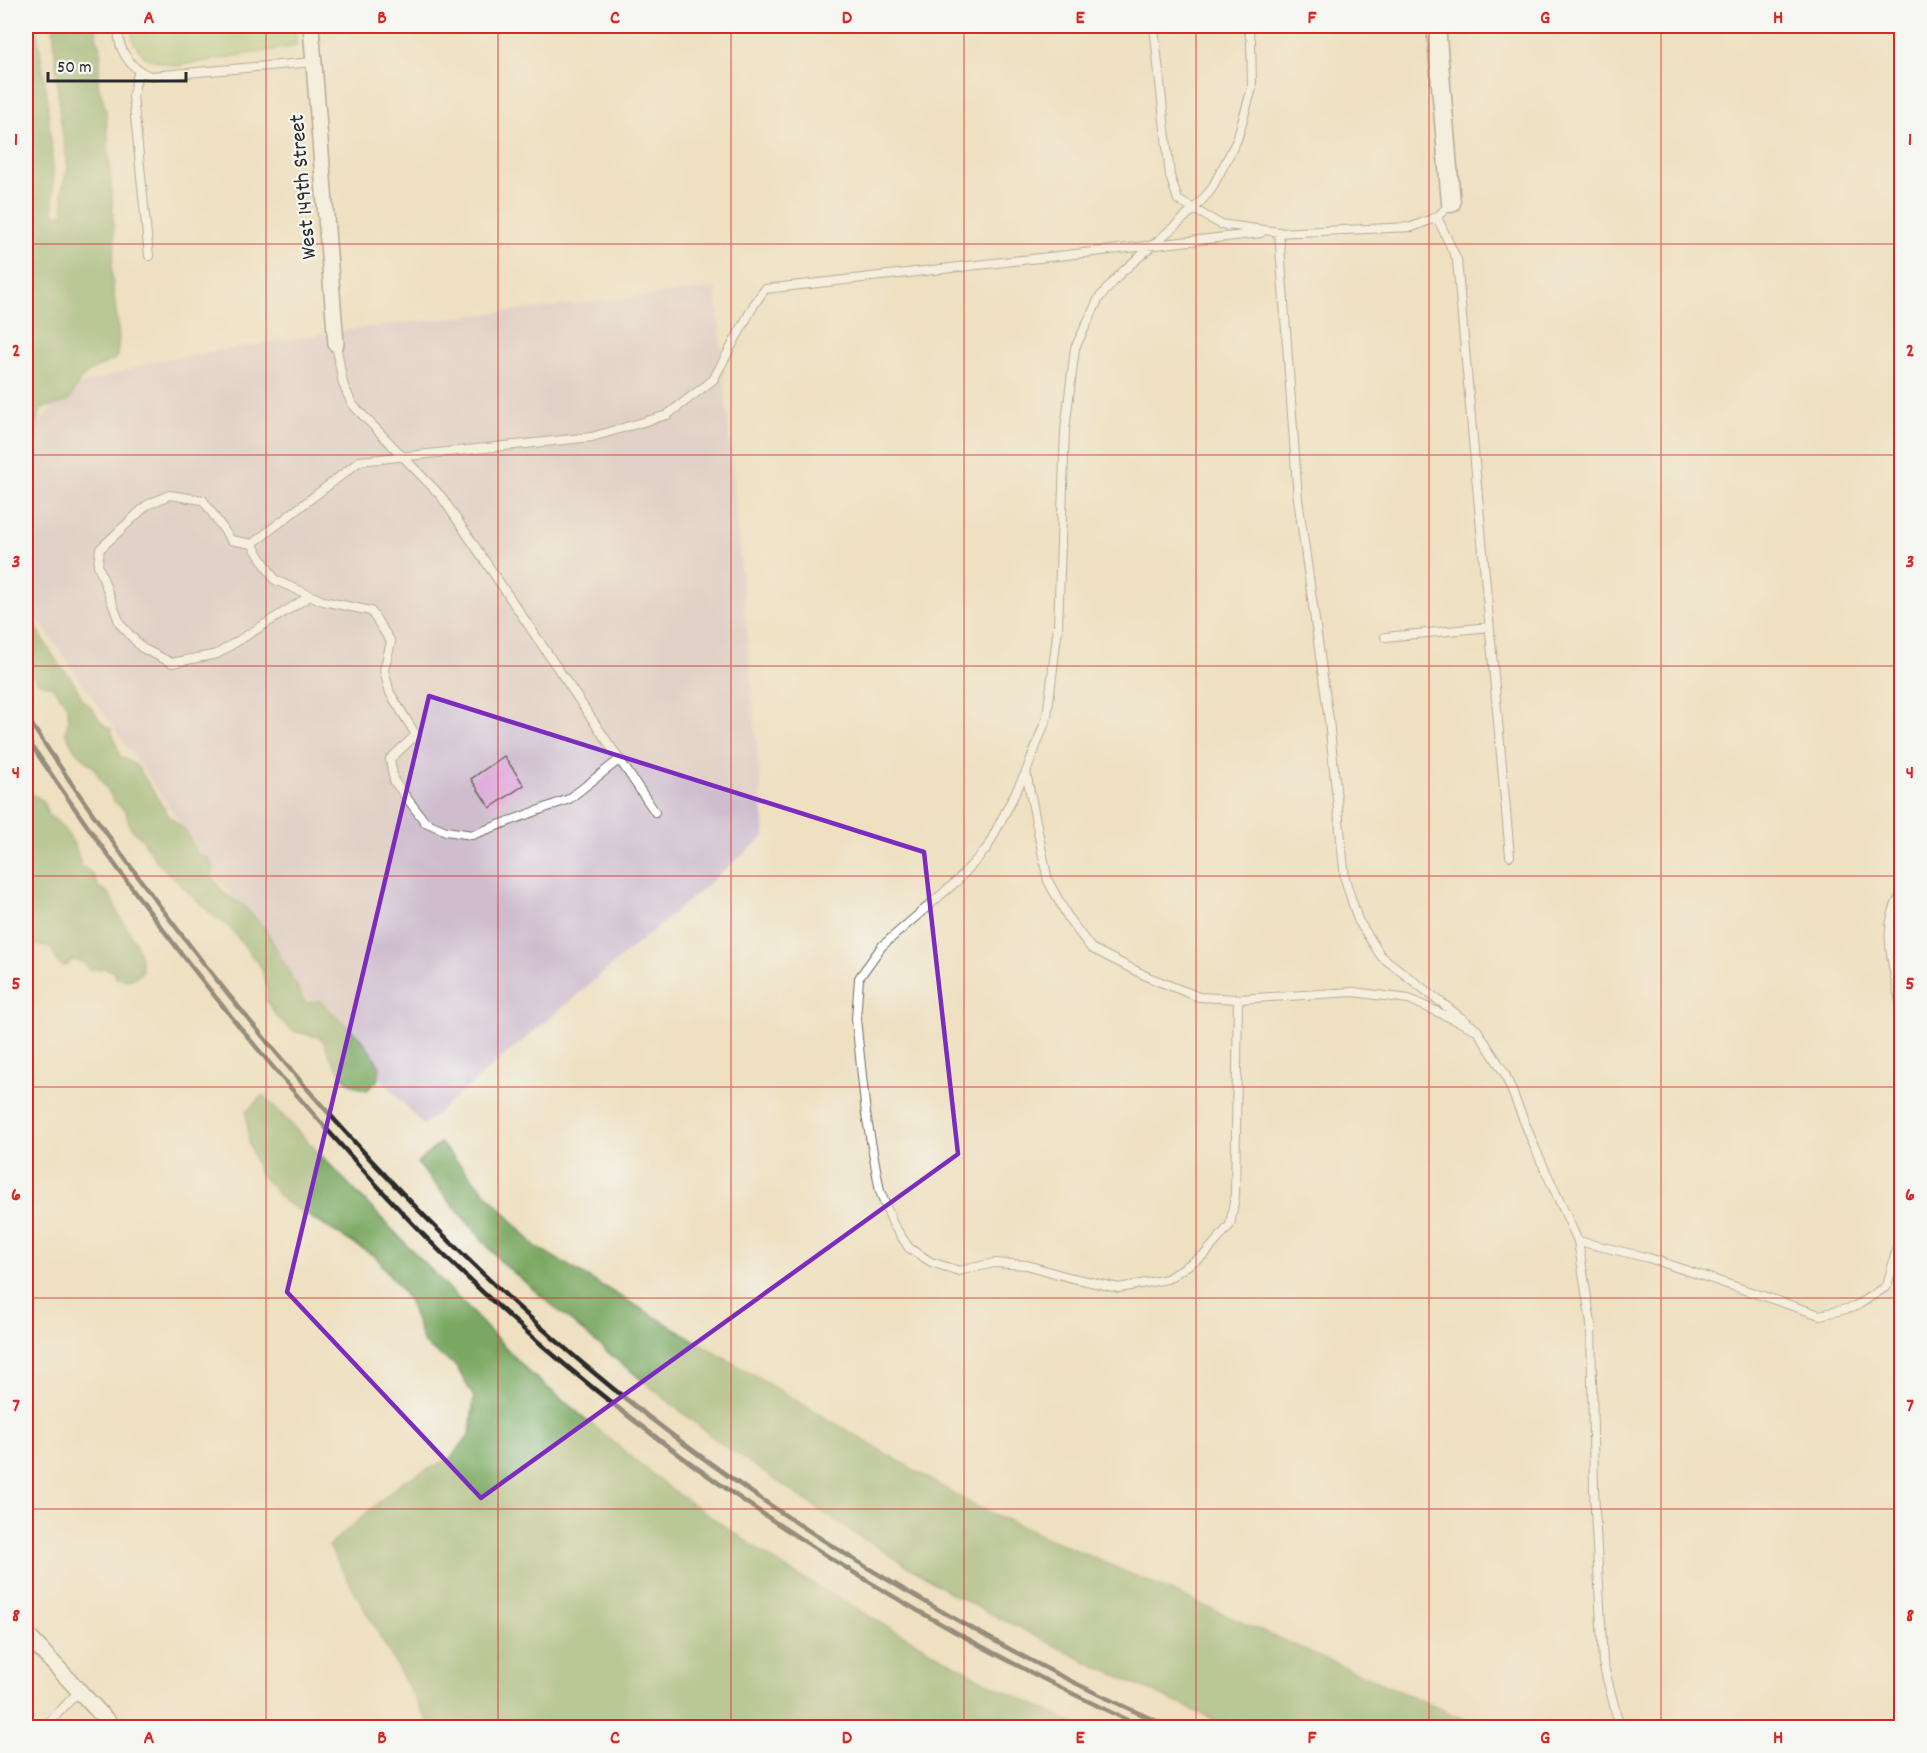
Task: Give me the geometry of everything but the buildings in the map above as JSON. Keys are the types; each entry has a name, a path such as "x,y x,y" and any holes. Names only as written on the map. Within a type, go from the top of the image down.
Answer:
{"street":[{"name":"West 149th Street","path":"311,26 336,344"},
{"path":"1436,26 1451,203"},
{"path":"26,1634 114,1728"}],"lane":[{"path":"119,26 121,47 138,73 151,76 314,62"},
{"path":"1154,26 1170,176 1178,200 1220,224 1279,232"},
{"path":"1238,999 1235,1196 1230,1226 1205,1254 1167,1279 1119,1288 1068,1277 1027,1264 994,1263 959,1271 931,1262 909,1248 893,1224 880,1191 866,1114 856,1019 860,978 882,946 957,881 987,848 1026,772 1047,717 1058,627 1065,430 1075,348 1099,298 1120,273 1193,210 1211,190 1237,140 1252,88 1251,40 1247,26"},
{"path":"138,73 133,96 149,256"},
{"path":"252,544 360,460 592,437 667,415 713,380 755,303 765,290 1154,244 1279,232 1412,227 1437,217 1451,203"},
{"path":"1437,217 1456,260 1510,856"},
{"path":"1279,232 1298,499 1329,720 1345,879 1358,920 1381,956 1477,1030 1505,1074 1535,1148 1578,1241 1591,1323 1594,1490 1603,1663 1620,1728"},
{"path":"336,344 343,384 352,404 441,496 656,812"},
{"path":"310,596 217,654 172,663 142,648 120,624 98,565 100,549 147,505 169,495 203,500 231,540 252,544 275,580 310,596 371,611 391,642 384,670 390,693 416,735 390,759 394,782 424,822 446,831 472,835 569,799 620,759"},
{"path":"1385,637 1490,627"},
{"path":"1026,772 1048,881 1069,919 1091,948 1148,977 1199,997 1238,999 1353,992 1408,999 1477,1030"},
{"path":"1902,894 1892,907 1889,940 1902,1014"},
{"path":"1578,1241 1649,1258 1820,1316 1855,1307 1887,1286 1902,1229"},
{"path":"44,1728 79,1691"},
{"path":"26,1720 33,1728"}],"highlighted area":[{"path":"429,696 924,852 958,1154 481,1498 287,1292"}],"shaded area":[{"path":"716,288 765,836 423,1125 287,976 26,602 26,440 67,389 160,360 362,328"}],"green space":[{"path":"26,26 36,26 47,95 53,169 53,211 58,216 64,211 62,189 68,167 60,117 53,26 97,26 96,36 101,51 98,84 106,110 115,247 112,275 119,343 117,357 84,376 67,401 41,409 37,421 36,443 26,449"},
{"path":"131,26 295,26 296,46 175,66 145,57 134,43"},
{"path":"26,609 54,657 74,682 82,700 106,727 111,729 120,756 137,766 169,816 185,830 198,854 210,859 214,868 213,877 223,893 243,905 266,930 306,1003 320,1001 363,1041 380,1067 377,1081 367,1090 357,1087 343,1077 333,1063 321,1038 293,1031 276,1016 266,1000 267,987 261,967 229,927 213,916 156,861 143,840 130,827 126,812 114,801 94,768 74,749 65,731 69,721 67,705 53,687 38,682 26,668"},
{"path":"26,791 44,801 47,814 60,824 73,843 81,866 93,874 99,888 112,898 140,954 142,971 136,977 128,980 116,978 114,972 104,968 90,970 81,961 71,960 68,965 62,966 50,947 34,945 32,931 26,928"},
{"path":"263,1095 530,1373 668,1487 785,1568 982,1680 1082,1727 431,1727 329,1546 402,1482 451,1458 470,1434 474,1397 456,1366 424,1344 408,1299 376,1257 284,1201 259,1173 249,1143 246,1112"},
{"path":"440,1143 535,1246 975,1506 1482,1727 1230,1727 1087,1662 954,1595 850,1530 716,1440 501,1262 417,1163"}],"railway":[{"path":"26,716 137,876 257,1030 386,1176 454,1246 525,1313 624,1398 783,1514 950,1616 1088,1689 1173,1728"},
{"path":"26,737 134,891 250,1040 421,1232 530,1334 610,1402 693,1465 778,1524 866,1580 956,1633 1144,1728"}]}
